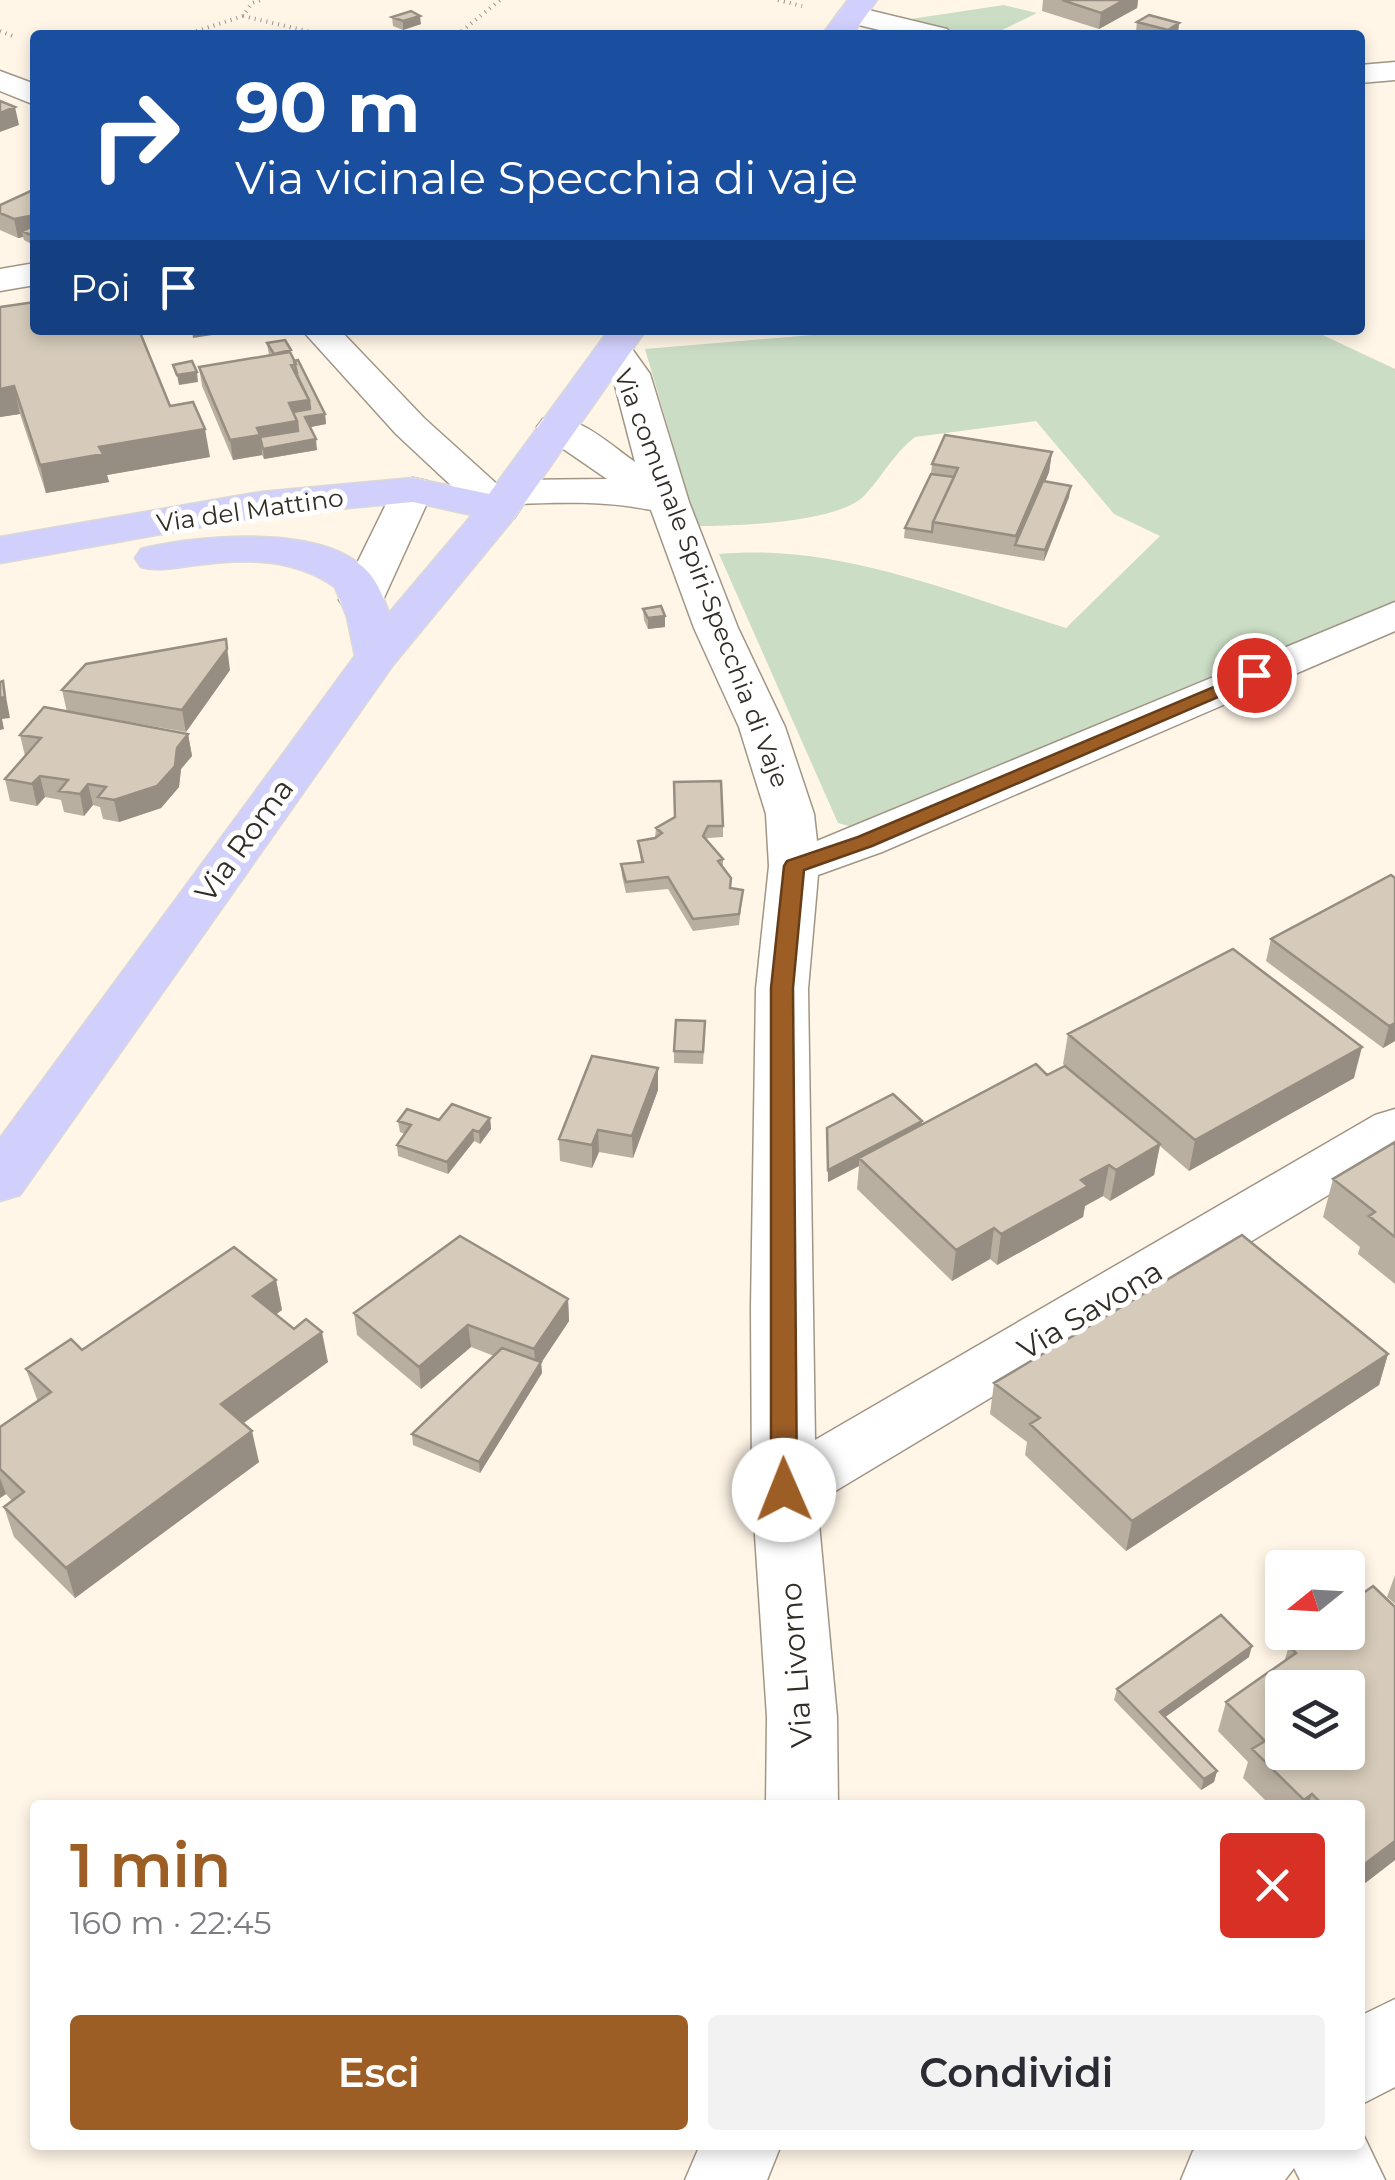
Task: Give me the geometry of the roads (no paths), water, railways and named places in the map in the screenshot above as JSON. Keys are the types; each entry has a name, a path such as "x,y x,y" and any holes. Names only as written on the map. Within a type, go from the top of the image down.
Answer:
{"main road":[{"name":"Via Roma","path":"0,1180 377,656 506,501 621,340"},
{"name":"Via del Mattino","path":"0,550 260,504 414,490 506,501"},
{"name":"Via del Mattino","path":"0,583 213,549 283,550 324,563 351,578 371,622 377,656"}],"street":[{"path":"851,17 912,30"},
{"path":"1365,74 1395,72"},
{"path":"0,80 30,94"},
{"path":"0,280 30,275"},
{"path":"325,335 410,426 506,501 593,488 629,490 669,502"},
{"name":"Via comunale Spiri-Specchia di Vaje","path":"621,340 669,502 716,628 762,727 790,814 794,866"},
{"path":"556,428 598,419 624,426 650,448"},
{"path":"556,428 669,502"},
{"path":"361,600 414,490"},
{"path":"794,866 865,841 1395,615"},
{"name":"Via Livorno","path":"794,866 782,988 784,1490 802,1717 802,1800"},
{"name":"Via Savona","path":"784,1490 1395,1129"},
{"path":"1365,2062 1395,2036"},
{"path":"726,2180 739,2150"},
{"path":"1222,2180 1258,2150"},
{"path":"1328,2150 1344,2180"}]}
